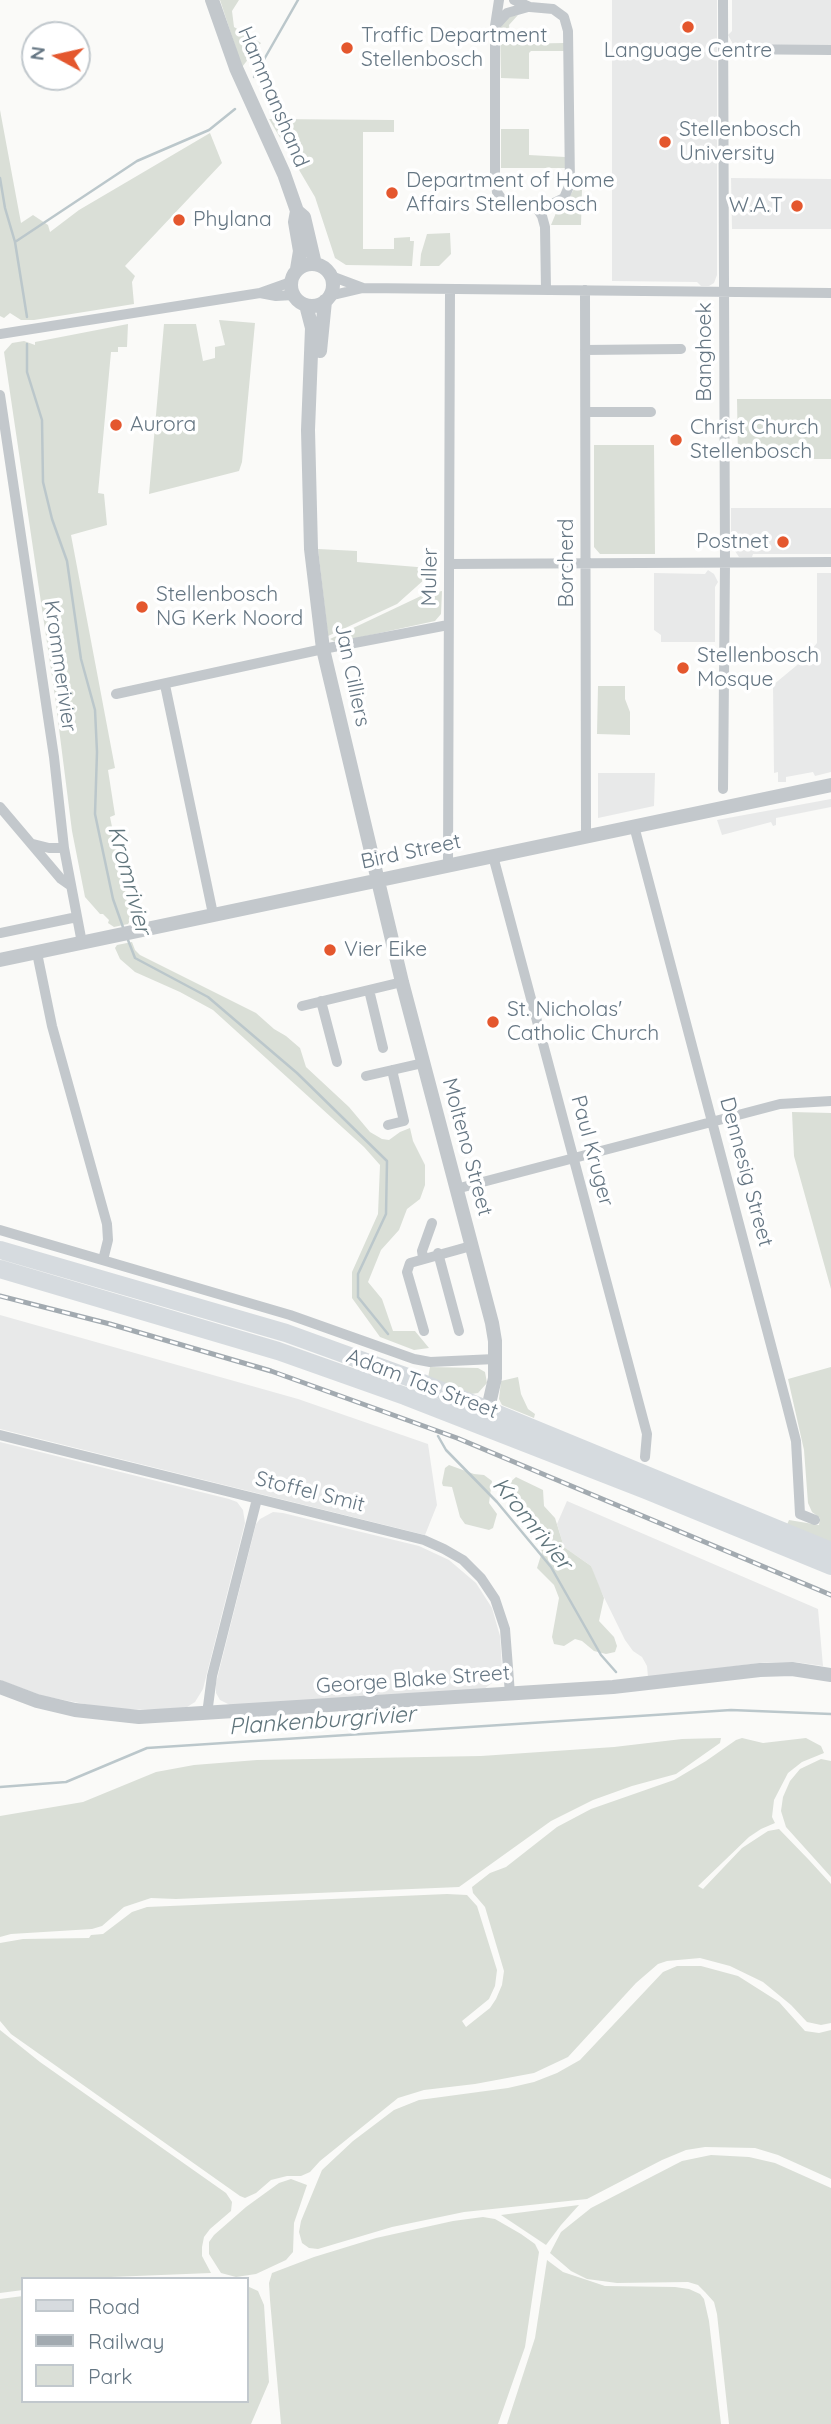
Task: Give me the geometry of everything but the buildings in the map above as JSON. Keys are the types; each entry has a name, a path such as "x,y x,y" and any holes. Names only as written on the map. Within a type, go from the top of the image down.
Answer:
{"main road":[{"name":"Adam Tas Street","path":"0,1250 286,1333 831,1566"},
{"name":"Adam Tas Street","path":"0,1269 278,1351 486,1417 831,1551"}],"street":[{"name":"Hammanshand","path":"212,0 236,68 284,174 297,211 295,222 300,251 294,274"},
{"path":"499,0 495,26 496,186 501,198 507,202 535,205 560,202"},
{"path":"514,0 530,7"},
{"name":"Banghoek","path":"723,0 723,789"},
{"path":"495,26 507,13 530,7 548,7 564,17 568,31 570,184 568,192 545,227"},
{"path":"723,49 831,50"},
{"path":"535,205 545,227 546,290"},
{"name":"Hammanshand","path":"297,211 304,217 315,264"},
{"path":"0,334 260,293 288,283 294,274 309,264 325,268 331,276 333,286 327,299"},
{"path":"293,295 294,274"},
{"path":"331,276 363,288"},
{"path":"260,293 293,295 306,305 313,306 363,288 831,293"},
{"name":"Muller","path":"448,866 450,289"},
{"name":"Borcherd","path":"585,290 586,836"},
{"name":"Jan Cilliers","path":"309,474 327,299"},
{"name":"Jan Cilliers","path":"306,305 312,328 308,430 312,566 323,649 377,881"},
{"path":"586,350 681,349"},
{"name":"Krommerivier","path":"0,395 54,757 64,848 82,943"},
{"path":"586,412 651,412"},
{"path":"449,564 831,562"},
{"path":"116,694 448,625"},
{"path":"165,685 213,914"},
{"name":"Bird Street","path":"0,960 831,785"},
{"path":"0,807 71,886"},
{"name":"Dennesig Street","path":"634,827 796,1441 800,1514 815,1520"},
{"path":"33,844 64,848"},
{"name":"Paul Kruger","path":"493,856 648,1434 645,1457"},
{"name":"Molteno Street","path":"377,881 422,1063 492,1323 495,1378 486,1417"},
{"path":"0,933 77,917"},
{"path":"37,953 52,1026 107,1224 108,1240 103,1260"},
{"path":"302,1006 402,982"},
{"path":"369,990 383,1048"},
{"path":"321,1001 337,1062"},
{"path":"366,1076 422,1063"},
{"path":"388,1125 404,1121 392,1070"},
{"path":"456,1189 789,1102 831,1101"},
{"path":"423,1257 422,1251 432,1223"},
{"path":"0,1230 290,1315 414,1359 430,1362 495,1359"},
{"path":"424,1331 407,1272 410,1262 471,1246"},
{"path":"443,1252 459,1331"},
{"name":"Stoffel Smit","path":"0,1435 424,1540 463,1560 481,1578 495,1599 505,1629 510,1694"},
{"path":"207,1714 212,1676 257,1499"},
{"name":"George Blake Street","path":"0,1687 37,1701 94,1714 139,1717 626,1686 760,1670 792,1669 831,1675"}],"shaded area":[{"name":"Stellenbosch University","path":"612,0 717,0 717,275 714,283 709,286 701,286 697,282 612,281"},
{"path":"732,0 831,0 831,46 733,44 728,35 732,31"},
{"name":"Stellenbosch University","path":"731,178 831,179 831,229 732,229"},
{"path":"731,508 831,508 831,554 753,554 752,557 739,557 731,545"},
{"path":"708,570 718,582 715,587 715,642 661,642 661,635 654,630 654,573 705,574"},
{"path":"817,573 831,573 831,772 815,776 813,772 786,777 786,782 778,782 778,772 774,773 773,685 802,661 817,643"},
{"path":"598,773 655,773 654,806 598,818"},
{"path":"831,799 831,807 776,818 776,825 773,826 771,822 722,835 717,820"},
{"path":"0,1315 298,1399 428,1444 437,1505 425,1535 0,1429"},
{"path":"0,1442 229,1499 237,1502 243,1510 245,1523 203,1689 195,1702 174,1710 110,1709 43,1696 0,1680"},
{"path":"567,1501 818,1609 823,1666 768,1662 648,1677 647,1666 625,1640 591,1566 564,1547 557,1524"},
{"path":"273,1512 419,1546 449,1560 476,1583 492,1608 500,1636 502,1667 496,1680 484,1689 230,1705 220,1700 216,1693 216,1683 256,1524"}],"green space":[{"path":"220,0 239,0 232,11 234,27 261,43 242,67"},
{"path":"518,15 509,25 511,44 564,43 564,51 531,51 529,79 501,78 500,28 507,17"},
{"path":"0,110 21,223 33,215 48,225 50,232 79,210 210,133 222,163 125,266 135,276 132,282 134,304 34,320 21,320 10,313 4,318 0,316"},
{"path":"269,119 394,120 394,132 363,132 363,249 394,249 394,238 410,237 410,241 414,241 412,266 346,265 335,258 315,197"},
{"path":"501,129 529,129 529,155 565,157 565,168 501,168"},
{"path":"574,189 582,190 581,225 551,225 556,213"},
{"path":"450,233 451,254 439,266 420,266 427,234"},
{"path":"219,320 255,323 239,471 149,494 164,324 196,324 203,361 215,358 215,347 225,345"},
{"path":"128,324 127,347 118,347 118,352 111,352 98,493 104,494 107,525 71,535 115,768 108,770 115,815 110,817 131,919 128,924 114,927 85,897 72,831 4,352 12,343 24,341 35,345 35,342"},
{"path":"737,399 831,399 831,459 738,459"},
{"path":"594,445 654,445 655,554 600,554 594,547"},
{"path":"318,549 357,551 357,562 435,570 397,604 328,636"},
{"path":"442,591 441,614 435,621 343,641 330,639 423,595"},
{"path":"598,686 625,686 625,699 630,712 630,735 597,734"},
{"path":"132,942 140,955 256,1013 286,1036 300,1048 306,1067 349,1107 370,1132 389,1140 410,1128 413,1141 425,1165 425,1185 420,1199 407,1209 399,1230 381,1250 368,1282 382,1299 393,1331 415,1331 429,1348 414,1350 380,1337 352,1298 352,1272 378,1214 380,1165 364,1147 213,1010 135,972 120,959 115,948 117,945"},
{"path":"792,1112 831,1113 831,1289 794,1156"},
{"path":"430,1367 478,1368 485,1372 487,1383 478,1393 471,1394 428,1378"},
{"path":"831,1367 831,1545 786,1527 789,1520 819,1525 820,1518 812,1512 808,1503 804,1450 788,1379"},
{"path":"518,1377 521,1394 528,1409 535,1414 534,1418 502,1405 499,1399 501,1381"},
{"path":"449,1465 484,1475 492,1481 489,1503 497,1514 493,1528 489,1530 465,1524 460,1517 452,1487 443,1486 442,1483 445,1468"},
{"path":"516,1477 543,1490 544,1506 555,1518 564,1547 591,1566 604,1598 599,1621 614,1637 617,1646 615,1652 606,1654 594,1651 575,1639 564,1646 554,1644 552,1637 559,1598 554,1585 537,1568 542,1552 539,1541 522,1509 508,1493 507,1485"},
{"path":"721,1738 720,1743 676,1774 593,1800 551,1821 459,1887 151,1898 124,1907 102,1926 92,1929 0,1937 0,1816 83,1802 156,1772 194,1765 257,1760 481,1756"},
{"path":"742,1738 763,1743 806,1738 821,1746 824,1753 802,1762 788,1773 774,1800 772,1817 775,1823 749,1837 698,1886 703,1889 742,1848 768,1831 779,1829 831,1884 831,2023 821,2025 807,2022 763,1982 730,1966 700,1958 667,1961 658,1964 636,1983 568,2057 534,2073 424,2090 398,2098 310,2172 301,2176 271,2180 256,2193 245,2198 11,2034 0,2021 0,1943 23,1939 89,1938 91,1935 103,1934 132,1912 147,1907 447,1894 467,1895 477,1906 497,1970 495,1986 489,1999 462,2021 466,2027 490,2008 502,1985 504,1971 485,1907 473,1893 472,1887 490,1873 506,1867 557,1827 591,1809 674,1780"},
{"path":"821,1759 831,1761 831,1877 786,1827 781,1811 783,1797 790,1781 800,1769"},
{"path":"677,1966 701,1966 738,1976 779,2002 805,2031 819,2033 831,2030 831,2179 778,2155 755,2148 705,2147 686,2150 662,2160 587,2199 464,2212 392,2227 318,2249 309,2248 302,2243 299,2232 301,2221 322,2170 353,2141 394,2110 419,2100 508,2088 557,2073 580,2060 663,1972"},
{"path":"0,2030 40,2062 226,2193 232,2202 231,2211 204,2237 202,2256 211,2273 21,2277 21,2290 0,2293"},
{"path":"711,2155 749,2157 775,2163 831,2188 831,2424 729,2424 717,2314 714,2302 698,2285 688,2282 617,2283 587,2279 571,2271 550,2253 561,2232 591,2208 682,2161"},
{"path":"291,2179 307,2185 294,2223 293,2252 286,2260 256,2274 236,2277 221,2273 209,2254 209,2242 214,2235 279,2183"},
{"path":"579,2205 546,2245 501,2215"},
{"path":"483,2217 495,2219 521,2234 535,2244 539,2252 525,2347 498,2424 281,2424 270,2300 269,2283 272,2273 376,2238"},
{"path":"547,2260 563,2272 605,2286 675,2287 700,2294 704,2299 709,2321 721,2424 507,2424 535,2338"},
{"path":"248,2286 258,2291 264,2305 269,2382 251,2424 0,2424 0,2299 21,2296 21,2403 248,2403"}],"waterway":[{"path":"254,77 298,0"},
{"path":"15,242 137,161 209,130 235,109"},
{"name":"Kromrivier","path":"0,178 15,242 27,317"},
{"name":"Kromrivier","path":"27,344 27,372 42,420 43,482 52,519 67,561 81,659 95,710 95,814 113,899 124,930"},
{"name":"Kromrivier","path":"128,940 135,958 208,997 297,1073 387,1161 386,1214 358,1274 358,1297 388,1334"},
{"name":"Kromrivier","path":"438,1436 446,1450 497,1502 551,1567 601,1655 616,1672"},
{"name":"Plankenburgrivier","path":"0,1787 66,1782 147,1748 731,1710 831,1714"}],"railway":[{"path":"0,1296 110,1324 271,1371 457,1438 831,1595"}],"place":[{"name":"Language Centre","path":"688,27"},
{"name":"Traffic Department Stellenbosch","path":"347,48"},
{"name":"Stellenbosch University","path":"665,142"},
{"name":"Department of Home Affairs Stellenbosch","path":"392,193"},
{"name":"W.A.T","path":"797,206"},
{"name":"Phylana","path":"179,220"},
{"name":"Aurora","path":"116,425"},
{"name":"Christ Church Stellenbosch","path":"676,440"},
{"name":"Postnet","path":"783,542"},
{"name":"Stellenbosch NG Kerk Noord","path":"142,607"},
{"name":"Stellenbosch Mosque","path":"683,668"},
{"name":"Vier Eike","path":"330,950"},
{"name":"St. Nicholas' Catholic Church","path":"493,1022"}]}
